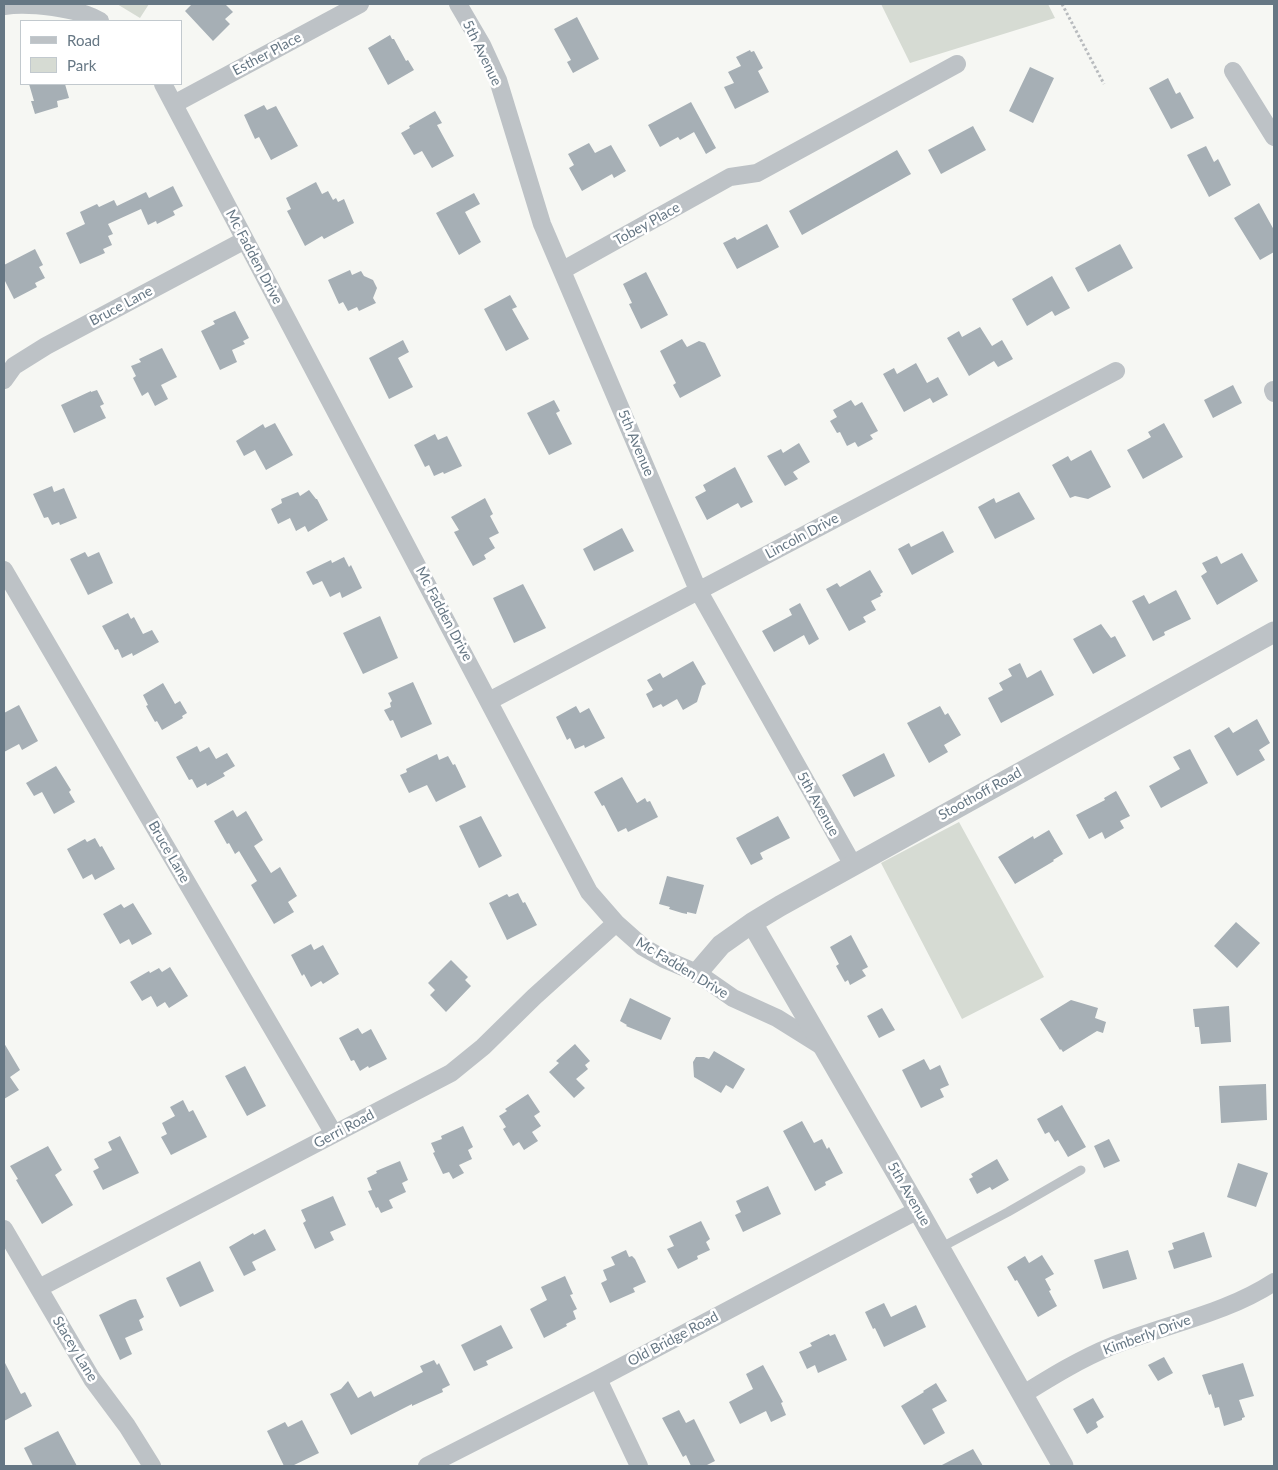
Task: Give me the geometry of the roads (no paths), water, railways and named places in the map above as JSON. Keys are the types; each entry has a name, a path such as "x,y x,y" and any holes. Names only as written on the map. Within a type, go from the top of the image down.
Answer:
{"street":[{"name":"Esther Place","path":"174,104 360,4"},
{"name":"5th Avenue","path":"458,4 482,45 498,80 542,224 698,590 853,864"},
{"path":"4,6 50,6 98,20"},
{"name":"Tobey Place","path":"563,270 730,177 757,173 957,64"},
{"path":"1233,71 1274,137"},
{"name":"Mc Fadden Drive","path":"164,85 589,892 616,923 643,947 664,959 697,973 733,998 777,1018 826,1049"},
{"name":"Bruce Lane","path":"4,380 14,366 46,346 245,240"},
{"name":"Lincoln Drive","path":"489,701 1116,371"},
{"name":"Bruce Lane","path":"4,570 334,1134"},
{"name":"Stoothoff Road","path":"697,973 720,945 752,923 853,864 1274,632"},
{"name":"Gerri Road","path":"39,1288 451,1072 483,1047 616,923"},
{"name":"5th Avenue","path":"752,923 940,1248 1063,1466"},
{"name":"Old Bridge Road","path":"427,1466 598,1379 918,1210"},
{"name":"Stacey Lane","path":"4,1229 92,1380 127,1426 152,1466"},
{"name":"Kimberly Drive","path":"1022,1395 1080,1360 1113,1346 1222,1308 1255,1294 1274,1282"},
{"path":"598,1379 639,1466"}],"lane":[{"path":"940,1248 1081,1170"}]}
